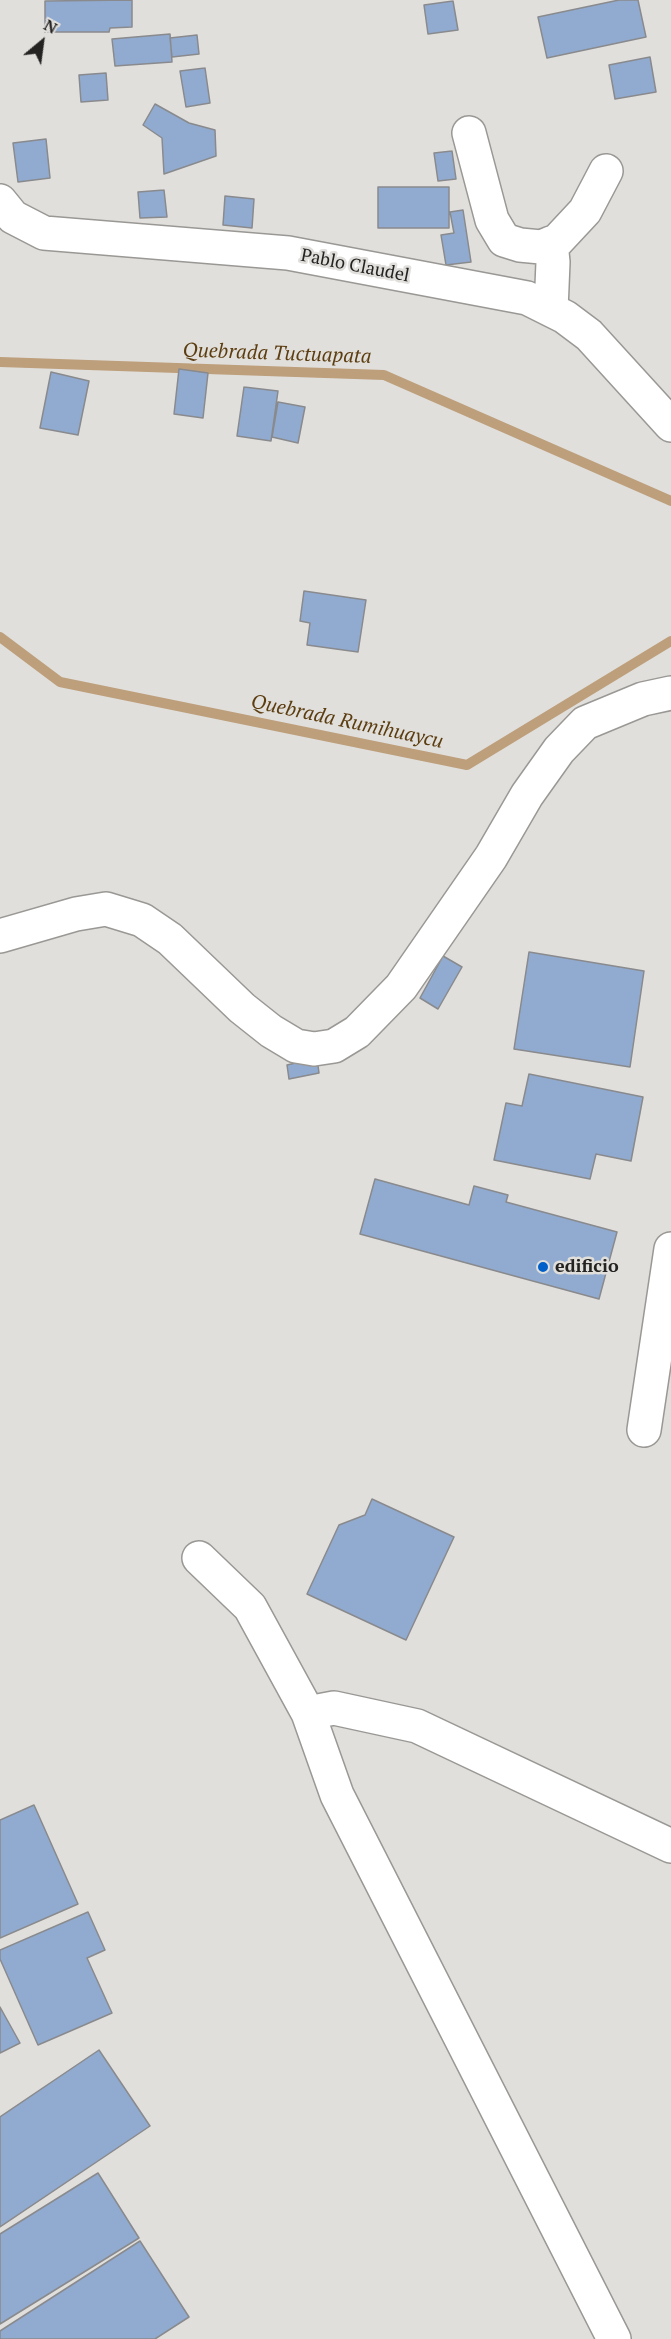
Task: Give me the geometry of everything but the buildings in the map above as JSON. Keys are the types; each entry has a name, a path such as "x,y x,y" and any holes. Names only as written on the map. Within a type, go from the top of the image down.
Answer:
{"street":[{"path":"469,133 492,220 504,240 520,245 541,247 557,241 585,211 606,171"},
{"name":"Pablo Claudel","path":"0,201 13,217 44,233 288,253 527,298 565,317 589,335 671,425"},
{"path":"551,243 554,262 551,310"},
{"path":"0,936 65,917 106,909 142,920 170,939 242,1008 271,1031 296,1046 314,1049 334,1046 357,1032 401,987 491,857 527,795 559,750 585,723 644,699 671,693"},
{"path":"644,1430 671,1249"},
{"path":"199,1558 250,1607 308,1713 338,1795 614,2339"},
{"path":"308,1713 334,1708 417,1726 671,1846"}],"waterway":[{"name":"Quebrada Tuctuapata","path":"0,362 384,375 671,501"},
{"name":"Quebrada Rumihuaycu","path":"0,637 60,682 467,765 671,641"}],"place":[{"name":"edificio","path":"543,1267"}]}
